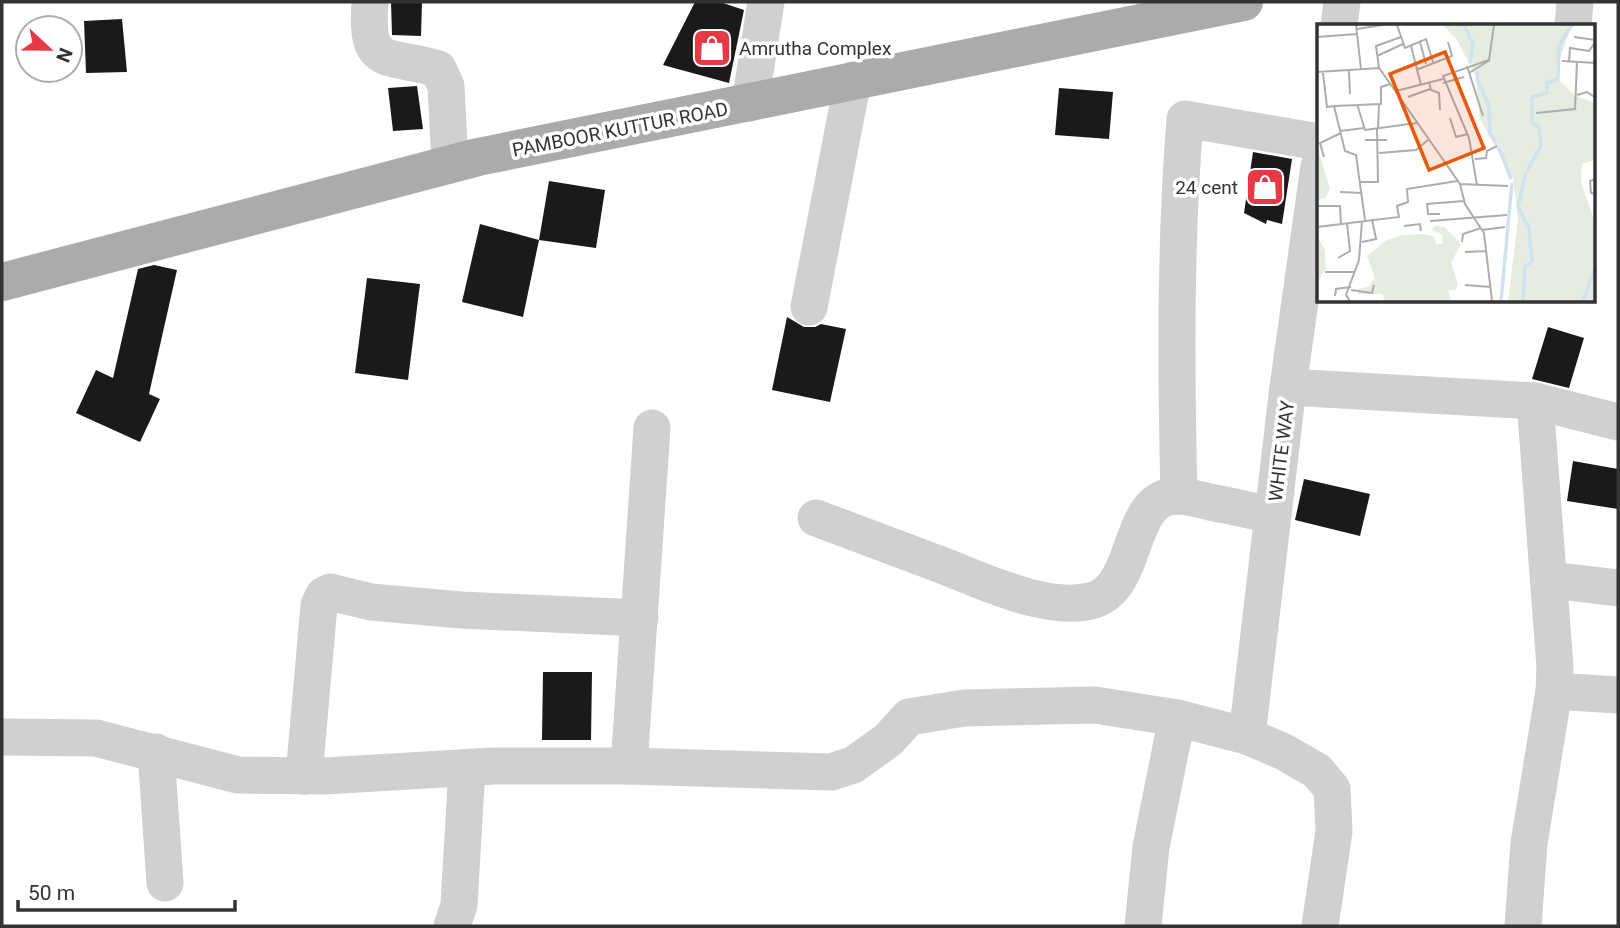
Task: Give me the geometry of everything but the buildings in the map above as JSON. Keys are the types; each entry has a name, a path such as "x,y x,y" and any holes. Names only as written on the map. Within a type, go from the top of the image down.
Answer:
{"main road":[{"name":"PAMBOOR KUTTUR ROAD","path":"2,282 478,157 750,103 1155,11 1244,2"}],"street":[{"path":"370,2 368,24 371,43 379,52 393,60 438,69 443,75 446,86 450,165"},
{"path":"750,103 766,2"},
{"path":"1339,24 1342,2"},
{"path":"1573,24 1575,2"},
{"path":"809,307 853,80"},
{"path":"1179,496 1176,335 1180,184 1185,119 1317,142"},
{"name":"WHITE WAY","path":"1247,736 1288,387 1317,180"},
{"path":"1288,387 1535,401 1618,422"},
{"path":"1523,926 1529,842 1554,691 1555,643 1535,401"},
{"path":"629,766 652,428"},
{"path":"816,517 1019,594 1059,603 1097,599 1111,589 1120,578 1144,516 1157,500 1179,496 1273,515"},
{"path":"1550,580 1618,588"},
{"path":"304,776 318,605 324,595 330,592 371,602 461,610 640,618"},
{"path":"1554,691 1618,695"},
{"path":"2,737 96,738 238,775 304,776 467,768 629,766 831,772 853,765 888,740 909,717 964,708 1095,705 1177,718 1247,736 1284,752 1317,771 1332,789 1334,831 1320,926"},
{"path":"1143,926 1151,847 1177,718"},
{"path":"156,752 165,883"},
{"path":"452,926 459,905 467,768"}],"place":[{"name":"Amrutha Complex","path":"712,48"},
{"name":"24 cent","path":"1265,187"}]}
